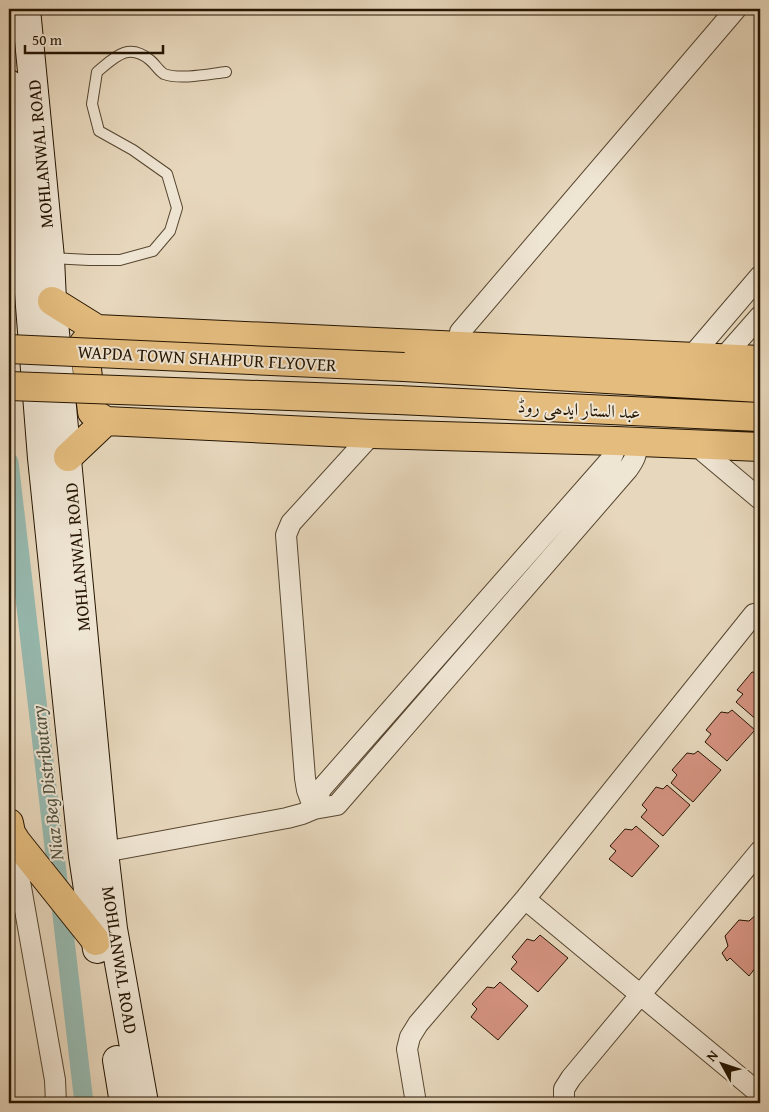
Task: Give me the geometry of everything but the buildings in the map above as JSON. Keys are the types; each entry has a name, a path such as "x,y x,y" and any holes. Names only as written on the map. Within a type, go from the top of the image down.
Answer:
{"main road":[{"name":"MOHLANWAL ROAD","path":"26,9 104,852 113,929 144,1103"},
{"name":"MOHLANWAL ROAD","path":"9,84 27,268 42,458 83,856 124,1103"},
{"path":"52,300 97,329 760,360"},
{"path":"97,329 84,343 92,412 106,422 372,434 760,447"},
{"name":"WAPDA TOWN SHAHPUR FLYOVER","path":"9,349 404,367"},
{"name":"عبد الستار ایدھی روڈ","path":"404,367 760,388"},
{"name":"WAPDA TOWN SHAHPUR FLYOVER","path":"9,386 398,400"},
{"name":"عبد الستار ایدھی روڈ","path":"398,400 760,417"},
{"path":"68,457 106,422"},
{"path":"9,823 11,833 16,840 96,941"}],"street":[{"path":"459,346 460,332 736,9"},
{"path":"690,358 760,276"},
{"path":"723,358 760,316"},
{"path":"314,808 307,790 305,778 286,535 291,523 372,434"},
{"path":"104,852 287,818 314,808 337,805 628,469 637,454 627,442"},
{"path":"704,444 704,452 760,499"},
{"path":"416,1103 407,1049 410,1037 418,1024 525,898 754,614"},
{"path":"564,1103 564,1089 571,1078 760,851"},
{"path":"9,864 19,876 55,1080 56,1103"},
{"path":"525,898 759,1091"}],"lane":[{"path":"50,258 120,260 153,251 170,231 177,208 167,174 133,150 99,131 92,104 97,72 127,51 141,54 162,73 177,77 226,72"}],"waterway":[{"name":"Niaz Beg Distributary","path":"9,462 84,1103"}]}
